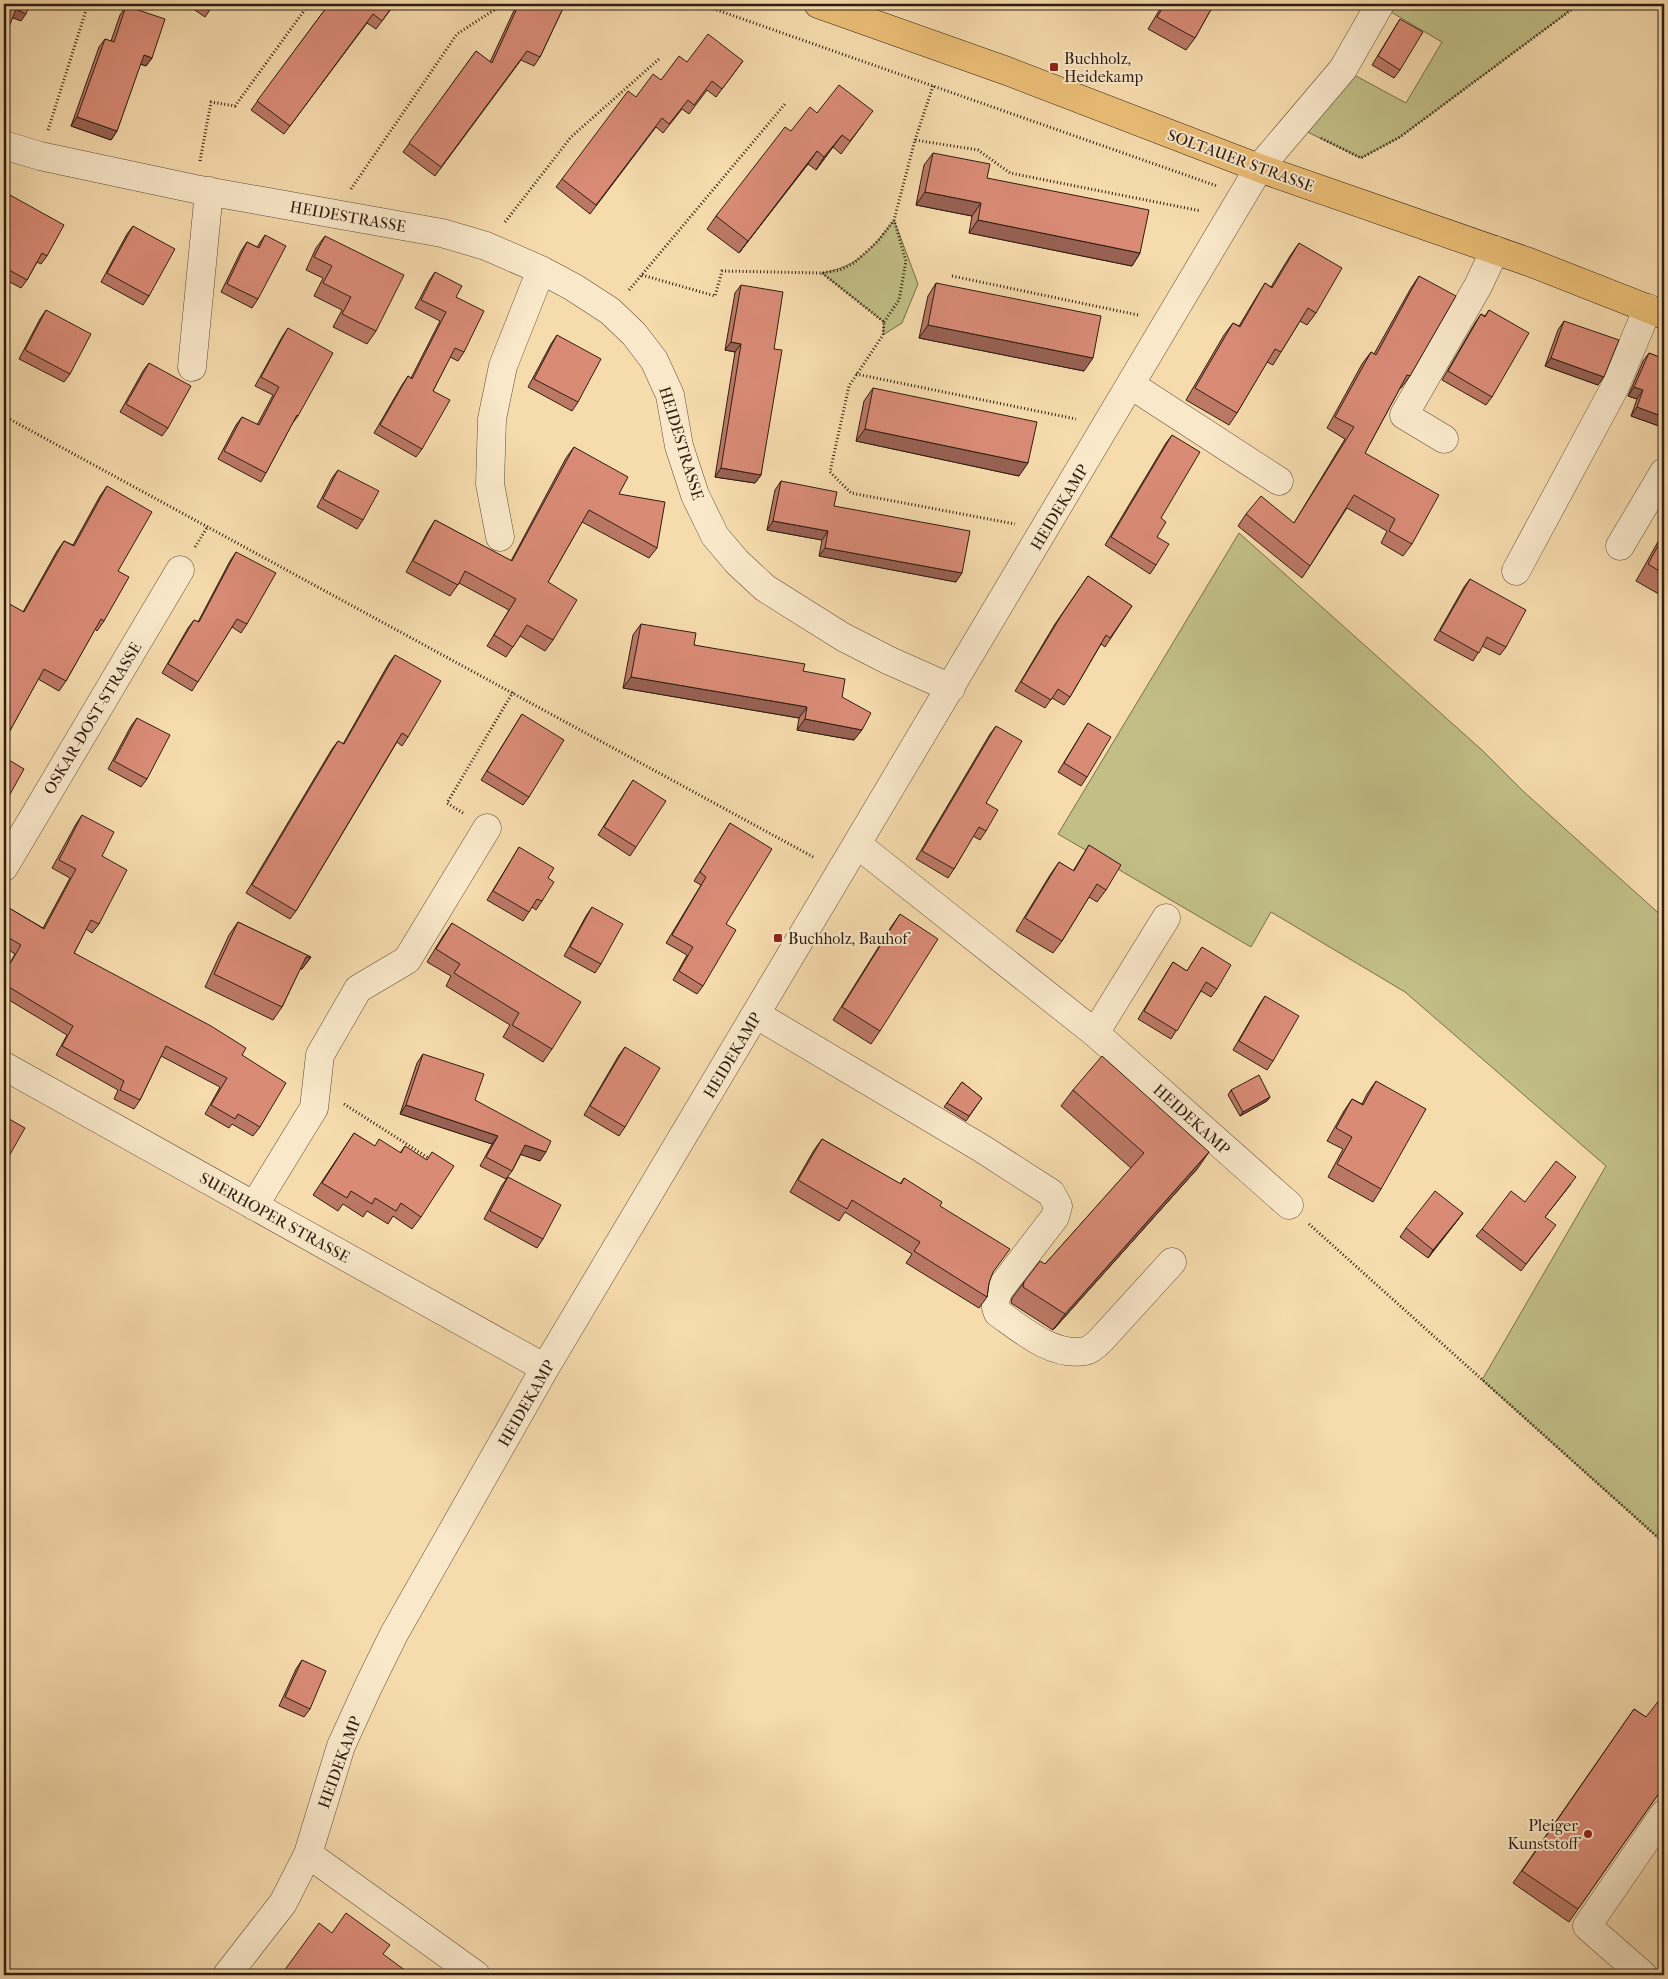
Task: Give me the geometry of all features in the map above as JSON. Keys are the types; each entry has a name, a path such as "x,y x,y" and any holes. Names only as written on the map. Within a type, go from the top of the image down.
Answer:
{"main road":[{"name":"SOLTAUER STRASSE","path":"818,4 1007,71 1259,168 1494,250 1656,312"}],"street":[{"name":"HEIDEKAMP","path":"226,1975 283,1903 308,1854 340,1746 368,1687 394,1634 545,1368 842,873 1259,168 1344,69 1380,4"},
{"name":"HEIDESTRASSE","path":"4,145 40,156 202,190 442,233 486,246 541,270 573,287 610,311 634,334 654,360 670,395 679,446 695,495 715,536 737,562 765,588 843,637 890,662 952,688"},
{"path":"192,367 202,190"},
{"path":"1444,439 1404,415 1478,286 1494,250"},
{"path":"500,536 490,484 492,419 503,366 541,270"},
{"path":"1516,571 1656,312"},
{"path":"1131,384 1279,481"},
{"path":"1620,546 1664,472"},
{"name":"OSKAR-DOST-STRASSE","path":"4,867 180,570"},
{"path":"254,1206 314,1108 320,1055 358,989 408,960 487,828"},
{"name":"HEIDEKAMP","path":"858,845 1095,1033 1288,1205"},
{"path":"1095,1033 1166,918"},
{"path":"756,1015 981,1148 1052,1193 1058,1206 1055,1217 999,1290 995,1298 995,1306 998,1313 1031,1337 1060,1349 1086,1351 1091,1349 1102,1340 1172,1262"},
{"name":"SUERHOPER STRASSE","path":"4,1066 545,1368"},
{"path":"1643,1975 1587,1926 1664,1814"},
{"path":"308,1854 476,1975"}],"path":[{"path":"40,156 88,4"},
{"path":"202,190 211,102 235,106 309,4"},
{"path":"333,214 457,34 494,10 499,4"},
{"path":"700,4 934,86 1237,206"},
{"path":"1295,126 1361,158 1400,137 1580,4"},
{"path":"486,246 571,137 659,59"},
{"path":"642,275 715,296 722,271 822,273 840,270 854,263 878,241 894,220 915,140 934,86"},
{"path":"610,311 785,104"},
{"path":"915,140 978,150 1010,173 1237,206"},
{"path":"894,220 906,261 898,300 884,322 883,335 849,386 830,472 851,493 1045,529"},
{"path":"822,273 884,322"},
{"path":"952,276 1168,321"},
{"path":"856,374 1107,425"},
{"path":"4,416 514,692 842,873"},
{"path":"487,828 447,803 514,692"},
{"path":"317,1087 430,1159"},
{"path":"1288,1205 1664,1543"}],"shaded area":[{"path":"1380,4 1579,4 1400,137 1361,158 1295,126 1343,69 1406,103 1442,42"},
{"path":"894,220 918,284 902,323 883,335 884,322 822,273 846,266 864,255 879,240"},
{"path":"1239,533 1483,751 1523,791 1664,918 1664,1543 1482,1380 1606,1166 1405,992 1271,912 1251,947 1058,834"}],"building":[{"path":"4,4 30,4 26,14 16,9 4,40"},
{"path":"329,4 394,4 382,21 373,14 290,126 257,101"},
{"path":"519,4 565,4 540,57 527,51 441,167 409,143 476,51 492,63"},
{"path":"1165,4 1214,4 1195,38 1157,17"},
{"path":"126,6 165,19 152,58 144,55 117,131 77,117 105,39 114,42"},
{"path":"1400,19 1423,32 1400,70 1378,56"},
{"path":"708,34 743,61 722,89 712,81 694,105 688,100 669,124 662,118 596,205 562,179 628,91 636,97 653,74 661,80 679,56 687,62"},
{"path":"839,85 873,111 850,141 842,135 824,157 817,151 748,241 716,216 785,127 791,131 810,107 817,113"},
{"path":"933,153 990,164 987,178 1149,210 1140,253 978,220 981,203 925,192"},
{"path":"10,195 64,225 47,256 42,253 27,280 4,267 4,205"},
{"path":"133,226 175,249 149,296 107,273"},
{"path":"265,235 286,246 258,299 227,284 247,242 259,248"},
{"path":"325,236 404,275 376,331 342,314 351,297 323,283 332,266 314,257"},
{"path":"1299,243 1342,268 1316,313 1308,308 1281,352 1275,349 1237,413 1195,388 1233,323 1240,327 1265,283 1272,288"},
{"path":"435,272 462,286 456,297 484,311 464,352 455,348 433,391 450,400 422,449 380,425 408,376 412,379 446,312 421,300"},
{"path":"1419,276 1456,296 1410,376 1407,375 1365,453 1439,495 1412,544 1389,531 1395,519 1354,495 1310,566 1246,514 1261,496 1294,523 1354,427 1335,417 1371,352 1376,355"},
{"path":"936,283 1101,316 1093,358 928,325"},
{"path":"741,285 783,292 774,349 782,350 761,475 721,468 741,344 731,342"},
{"path":"46,310 91,334 70,374 25,350"},
{"path":"1489,310 1529,333 1492,397 1448,371 1481,314 1485,317"},
{"path":"1564,321 1619,340 1604,377 1551,358"},
{"path":"288,328 333,353 266,473 224,451 242,417 259,425 279,387 261,377"},
{"path":"557,335 601,359 578,402 534,379"},
{"path":"1649,353 1664,359 1664,417 1637,407 1643,390 1634,387"},
{"path":"149,363 191,386 168,428 126,404"},
{"path":"873,388 1037,422 1028,463 865,429"},
{"path":"1172,435 1200,452 1161,518 1166,522 1157,537 1169,544 1156,565 1111,537"},
{"path":"574,447 628,477 619,494 665,502 657,548 589,510 548,582 577,600 553,640 527,625 513,647 494,635 516,599 465,571 458,585 413,561 435,520 512,561"},
{"path":"338,470 379,491 363,520 323,499"},
{"path":"781,481 837,492 834,506 970,531 962,573 825,548 828,531 773,521"},
{"path":"107,486 152,512 118,571 129,577 104,621 101,619 66,681 44,669 7,736 4,734 4,601 24,612 64,541 74,546"},
{"path":"1664,535 1664,574 1648,564"},
{"path":"236,552 276,573 247,624 237,619 198,682 168,664 194,620 199,622"},
{"path":"1088,576 1132,606 1110,638 1106,635 1070,697 1058,689 1051,700 1021,682"},
{"path":"1470,579 1526,610 1506,647 1487,637 1479,653 1440,631"},
{"path":"641,624 696,633 694,645 805,664 803,671 845,679 842,697 871,713 862,730 805,719 807,707 631,677"},
{"path":"395,655 441,681 408,737 402,733 296,911 252,885 338,741 344,744"},
{"path":"522,714 564,740 529,797 487,771"},
{"path":"137,718 170,735 147,779 114,761"},
{"path":"1088,723 1111,737 1087,777 1064,763"},
{"path":"996,726 1022,741 986,803 998,810 986,831 979,827 954,869 922,851"},
{"path":"4,757 24,769 9,796 4,793"},
{"path":"633,780 666,801 636,847 604,827"},
{"path":"82,815 114,832 102,856 127,870 99,924 91,920 74,953 211,1026 246,1048 242,1055 286,1083 260,1127 238,1114 235,1119 211,1105 227,1078 166,1046 140,1100 120,1090 124,1081 62,1046 73,1026 4,984 4,974 21,945 4,935 4,917 9,908 44,929 76,869 59,860"},
{"path":"730,823 772,849 726,924 736,930 703,986 679,971 693,947 672,935 706,877 700,872"},
{"path":"1089,845 1121,865 1106,890 1097,884 1062,941 1025,918 1059,862 1074,871"},
{"path":"519,847 554,868 548,878 554,882 542,901 537,899 529,912 493,891"},
{"path":"592,907 623,924 601,964 570,947"},
{"path":"900,914 938,939 880,1031 842,1007"},
{"path":"238,922 311,957 306,957 282,1007 214,974"},
{"path":"452,923 581,1002 552,1049 512,1025 519,1013 454,973 460,964 436,949"},
{"path":"1202,947 1231,965 1217,989 1206,982 1177,1031 1144,1011 1173,962 1187,971"},
{"path":"1265,996 1299,1016 1273,1061 1239,1041"},
{"path":"625,1047 660,1068 625,1127 590,1106"},
{"path":"423,1054 484,1074 475,1100 551,1141 546,1152 525,1145 512,1171 486,1157 498,1136 406,1105"},
{"path":"1102,1056 1209,1152 1065,1314 1023,1287 1024,1282 1040,1261 1045,1264 1144,1153 1073,1090"},
{"path":"1259,1075 1270,1097 1243,1112 1231,1090"},
{"path":"1376,1081 1426,1109 1381,1189 1337,1164 1352,1137 1336,1128 1352,1099 1363,1105"},
{"path":"962,1082 982,1098 969,1116 947,1103"},
{"path":"4,1116 25,1128 4,1165"},
{"path":"354,1133 375,1146 379,1139 401,1153 405,1146 427,1160 432,1152 454,1166 421,1217 401,1203 396,1211 375,1198 372,1204 351,1191 347,1198 322,1183"},
{"path":"822,1139 901,1184 904,1178 942,1202 940,1206 1010,1249 993,1272 987,1297 914,1251 920,1242 852,1200 847,1209 798,1180"},
{"path":"1556,1161 1576,1177 1545,1217 1556,1225 1526,1264 1482,1229 1511,1191 1525,1202"},
{"path":"508,1177 561,1205 543,1239 490,1211"},
{"path":"1435,1191 1463,1213 1433,1250 1406,1228"},
{"path":"302,1660 326,1671 310,1709 285,1697"},
{"name":"Pleiger Kunststoff","path":"1664,1694 1664,1786 1578,1909 1522,1871 1634,1709 1646,1717"},
{"path":"346,1913 390,1945 383,1954 406,1971 403,1975 281,1975 319,1923 332,1933"}],"place":[{"name":"Buchholz, Heidekamp","path":"1054,67"},
{"name":"Buchholz, Bauhof","path":"778,938"},
{"name":"Pleiger Kunststoff","path":"1588,1834"}]}
